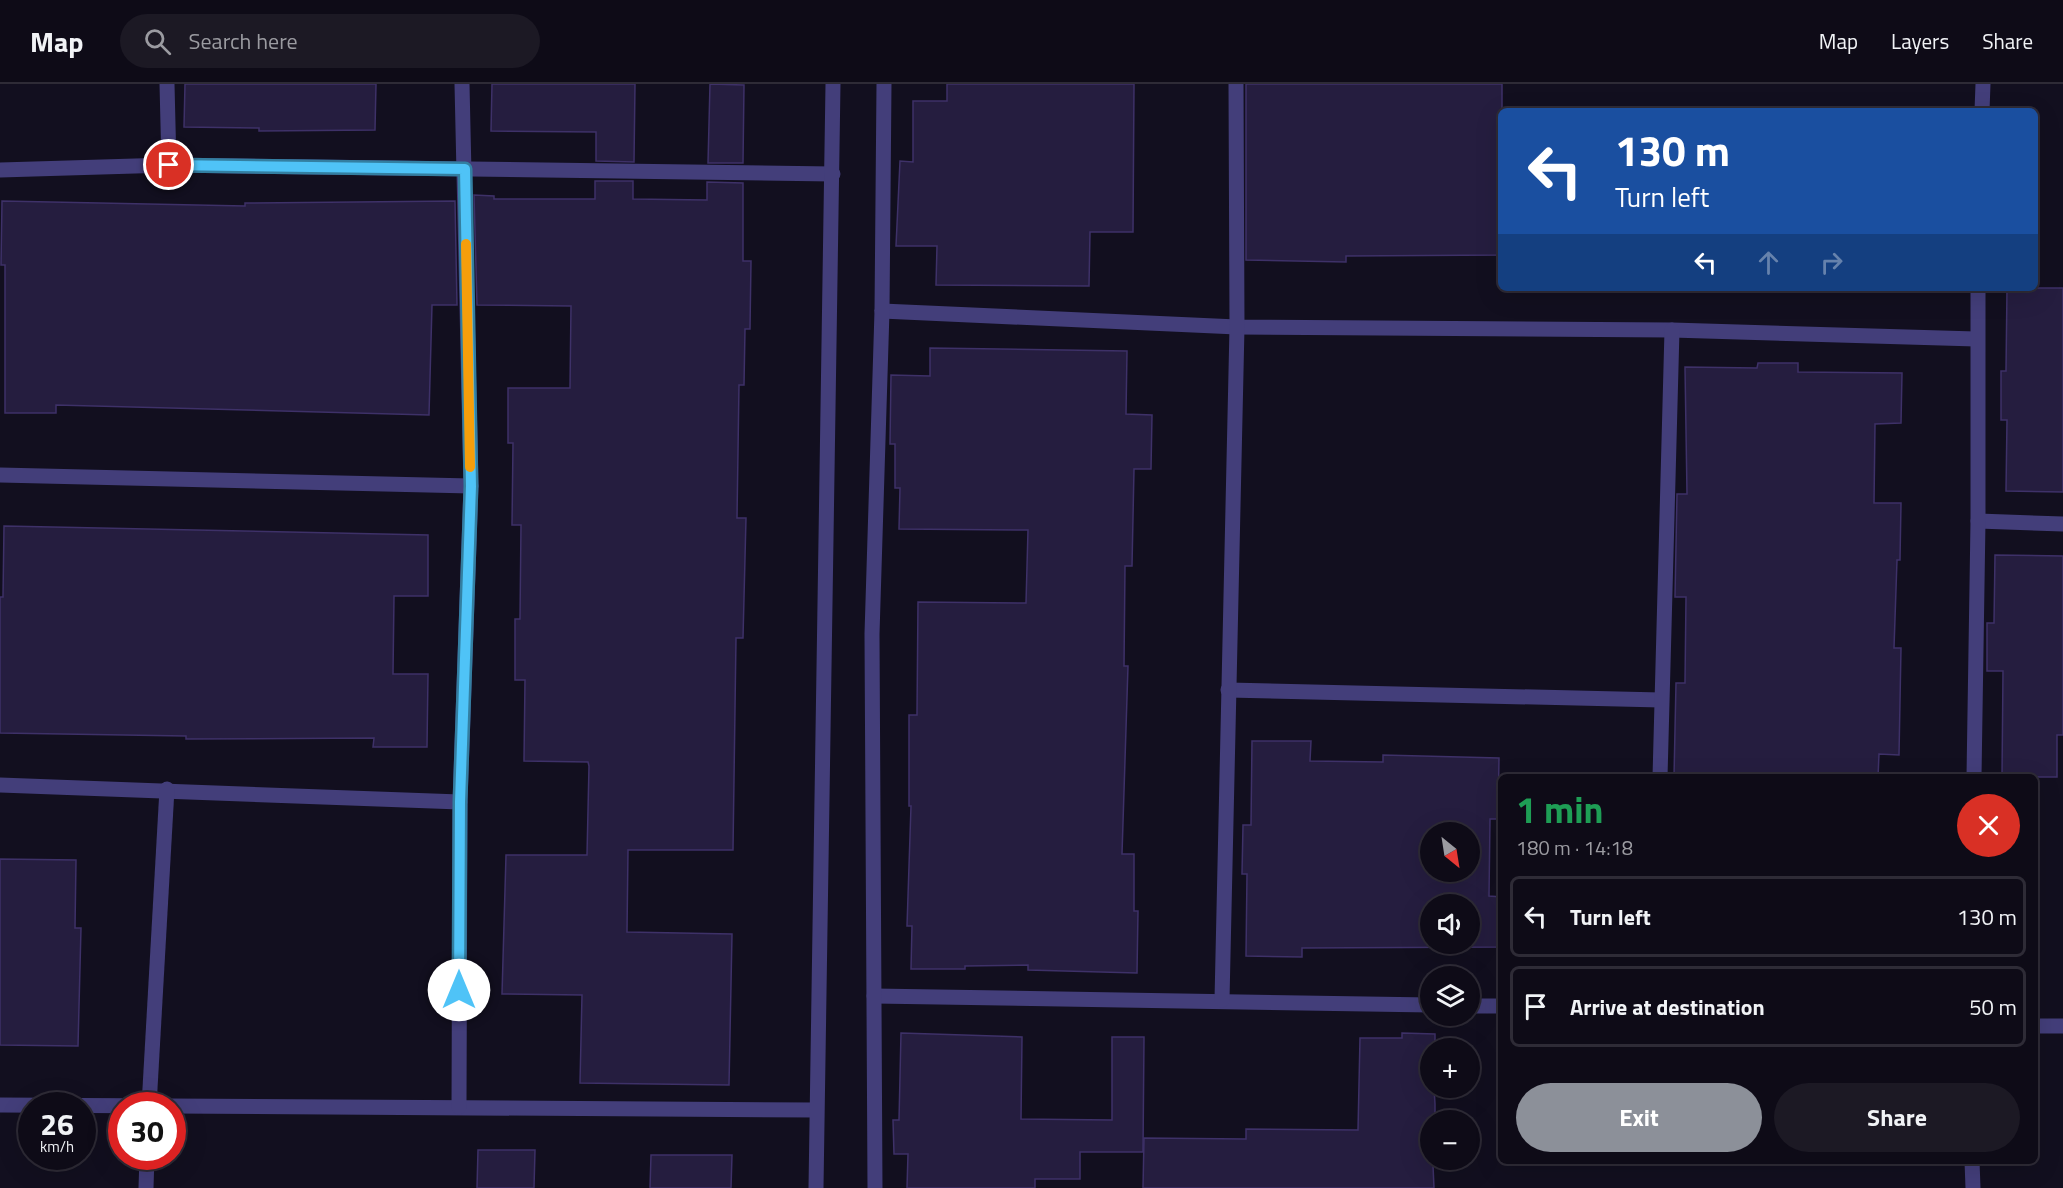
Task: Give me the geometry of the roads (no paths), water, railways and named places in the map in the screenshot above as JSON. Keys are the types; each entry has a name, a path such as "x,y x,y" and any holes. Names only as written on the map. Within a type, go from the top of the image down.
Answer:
{"street":[{"path":"167,84 169,165"},
{"path":"459,1107 460,802 471,486 462,84"},
{"path":"816,1188 833,84"},
{"path":"874,1188 872,634 882,311 884,84"},
{"path":"1222,1000 1237,327 1236,84"},
{"path":"1982,108 1983,84"},
{"path":"0,170 169,165 833,174"},
{"path":"1974,774 1978,521 1976,339 1978,291"},
{"path":"882,311 1237,327 1672,330 1976,339"},
{"path":"1660,774 1672,330"},
{"path":"0,475 471,486"},
{"path":"1978,521 2063,524"},
{"path":"1228,690 1661,700"},
{"path":"0,784 460,802"},
{"path":"149,1092 167,789"},
{"path":"874,996 1420,1005"},
{"path":"1480,1006 1498,1006"},
{"path":"2038,1026 2063,1026"},
{"path":"0,1105 108,1105"},
{"path":"186,1105 816,1110"},
{"path":"1972,1164 1973,1188"},
{"path":"146,1188 147,1170"}]}
